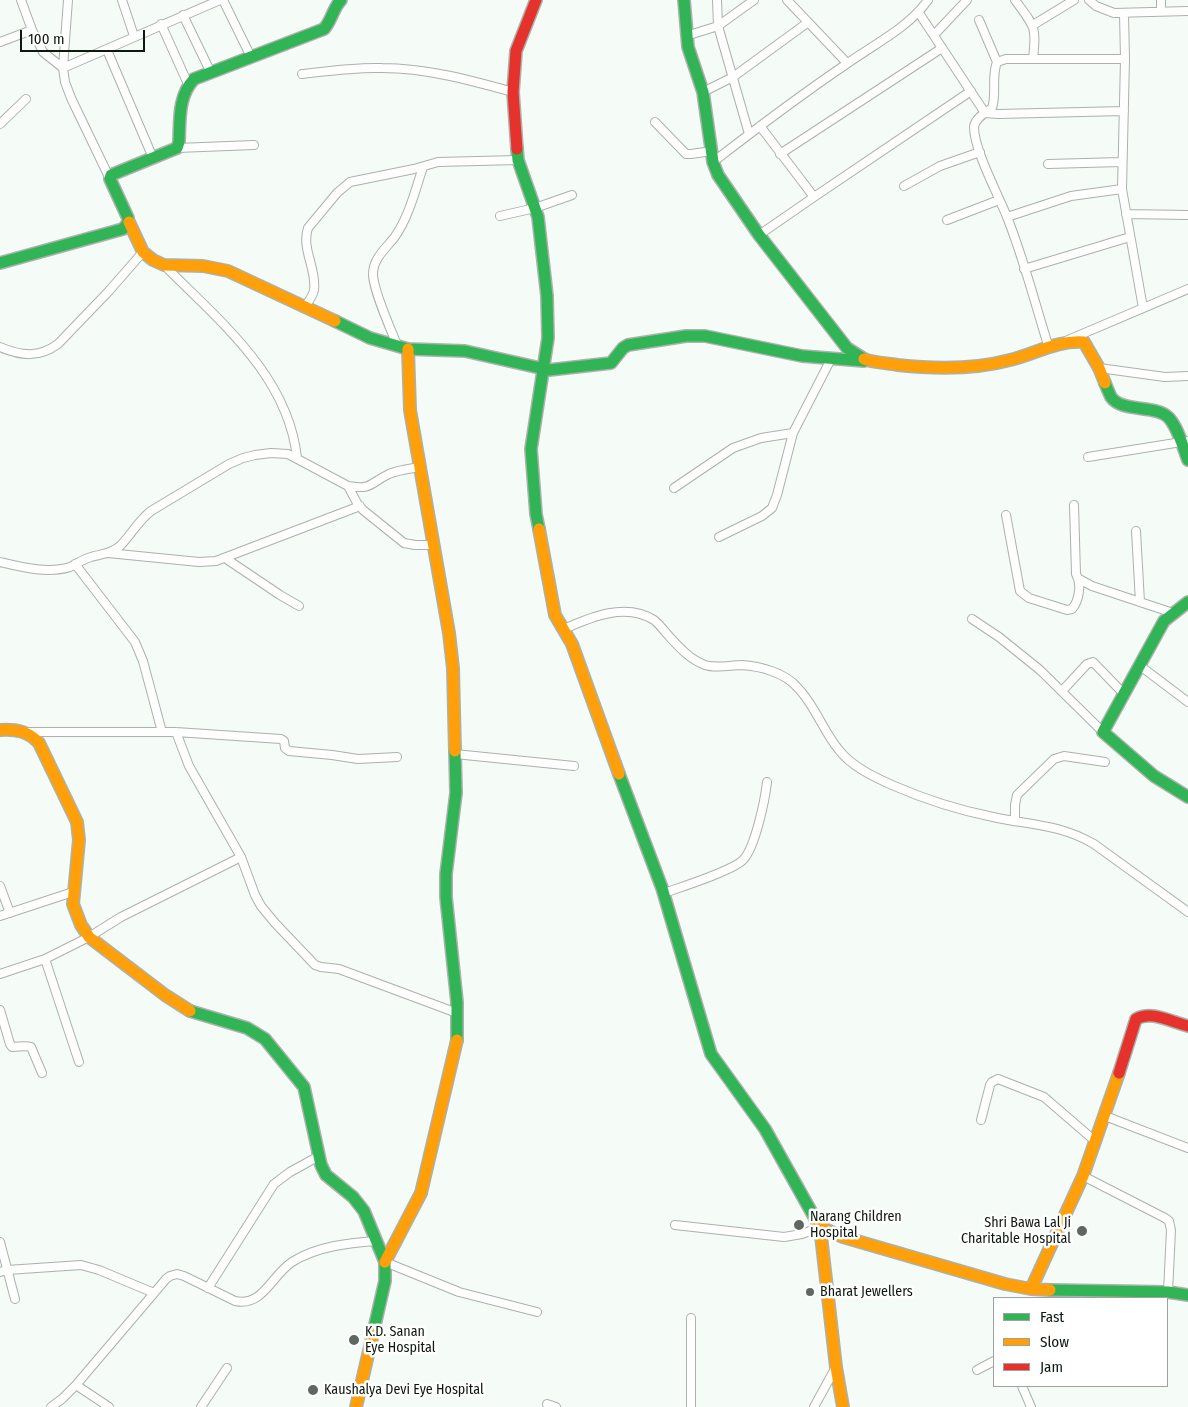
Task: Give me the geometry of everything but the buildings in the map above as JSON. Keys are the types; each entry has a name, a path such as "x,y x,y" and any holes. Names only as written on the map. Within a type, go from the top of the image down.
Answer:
{"street":[{"path":"21,0 32,30 44,52 63,68"},
{"path":"68,0 63,68 65,82 70,98 128,216 143,252 153,260 164,265 232,334 262,369 288,416 295,439 297,458"},
{"path":"122,0 134,36"},
{"path":"63,68 183,15 199,4 221,0 251,57"},
{"path":"177,148 182,100 188,84 194,79 211,72 324,29 341,0"},
{"path":"536,0 516,52 513,92 518,160 535,208 540,232 548,311 548,338 531,449 531,477 553,606 555,615 572,644 664,893 712,1054 765,1130 820,1227 836,1367 843,1407"},
{"path":"684,0 688,47 703,92 712,157 721,182 759,235 844,344 856,355 868,361"},
{"path":"718,0 718,26 749,134"},
{"path":"686,36 718,26 754,0"},
{"path":"787,0 847,63"},
{"path":"655,122 686,154 712,157 749,134 847,63 908,22 919,13 928,0"},
{"path":"934,36 967,0"},
{"path":"1015,0 1033,26 1036,38 1033,58"},
{"path":"1033,26 1074,0"},
{"path":"1090,0 1096,6 1114,13 1188,11"},
{"path":"1161,0 1161,11"},
{"path":"919,13 985,113"},
{"path":"1124,14 1125,59 1121,162 1122,189 1143,308"},
{"path":"183,15 211,72"},
{"path":"979,20 997,62 992,108 975,123 975,132 980,152 1007,217 1024,269 1054,346"},
{"path":"703,92 733,77 807,22"},
{"path":"161,24 188,84"},
{"path":"0,42 32,30"},
{"path":"780,154 942,48"},
{"path":"107,50 153,158"},
{"path":"997,62 1006,59 1033,58 1125,59"},
{"path":"302,74 382,68 410,70 471,80 513,92"},
{"path":"759,235 814,196 971,92"},
{"path":"0,124 26,99"},
{"path":"985,113 1124,112"},
{"path":"760,126 814,196"},
{"path":"110,179 113,173 177,148 254,145"},
{"path":"904,186 940,166 980,152"},
{"path":"305,307 314,290 306,235 312,222 337,193 350,182 450,161 518,160"},
{"path":"1048,164 1121,162"},
{"path":"385,1262 415,1208 426,1179 455,1052 457,1013 446,897 446,874 456,793 452,652 410,410 403,348 374,284 373,271 378,257 406,219 423,167"},
{"path":"1007,217 1071,196 1122,189"},
{"path":"500,216 535,208 572,195"},
{"path":"947,220 999,200"},
{"path":"1126,214 1188,215"},
{"path":"0,263 123,229 129,222"},
{"path":"1024,269 1130,237"},
{"path":"0,347 28,355 50,350 108,292 143,252"},
{"path":"164,265 202,266 228,271 370,338 403,348 466,351 543,369 557,370 607,364 614,361 628,345 697,336 802,356 868,361 911,367 964,367 1010,361 1071,341 1084,342 1112,399 1122,405 1152,411 1169,418 1185,442 1188,460"},
{"path":"1054,346 1188,289"},
{"path":"719,537 762,516 772,508 778,495 792,433 831,359"},
{"path":"1098,368 1165,377 1188,376"},
{"path":"674,488 720,455 733,448 761,438 792,433"},
{"path":"1088,457 1185,442"},
{"path":"0,562 46,570 58,569 108,553 119,547 143,517 229,464 243,458 270,453 288,454 348,486 364,488 395,472 420,467"},
{"path":"348,486 360,506 404,543 434,545"},
{"path":"108,553 199,562 216,561 360,506"},
{"path":"1074,506 1076,574 1079,579 1092,586 1173,613"},
{"path":"1006,515 1018,586 1023,594 1028,598 1072,610 1077,601 1079,579"},
{"path":"1136,531 1140,602"},
{"path":"225,558 299,606"},
{"path":"75,564 135,642 143,661 162,732"},
{"path":"1103,732 1164,621 1188,603"},
{"path":"564,629 596,616 612,613 638,614 659,625 680,648 698,662 717,667 752,666 788,679 805,697 834,744 844,756 876,778 940,803 981,815 1015,820 1079,835 1188,912"},
{"path":"972,619 1021,653 1103,732 1159,780 1176,792 1188,797"},
{"path":"1062,691 1087,664 1093,662 1125,695"},
{"path":"1139,666 1188,702"},
{"path":"0,730 16,729 34,736 77,822 79,840 73,904 76,916 89,937 170,999 198,1014 250,1028 265,1038 304,1087 319,1156 326,1175 353,1197 364,1211 385,1262 385,1281 356,1407"},
{"path":"27,732 176,732 281,739 284,741 285,748 289,751 352,759 397,757"},
{"path":"176,732 193,775 241,857 261,906 315,965 339,969 457,1013"},
{"path":"455,754 574,766"},
{"path":"1015,820 1014,805 1017,795 1054,759 1064,756 1106,762"},
{"path":"664,893 714,875 742,860 748,853 762,811 767,782"},
{"path":"0,974 45,959 89,937 121,917 241,857"},
{"path":"0,886 10,913"},
{"path":"0,916 73,892"},
{"path":"45,959 79,1062"},
{"path":"0,1010 10,1044 12,1047 31,1047 42,1073"},
{"path":"1031,1294 1083,1176 1105,1116 1136,1019 1140,1015 1147,1015 1188,1026"},
{"path":"981,1120 990,1085 998,1079 1044,1097 1095,1141"},
{"path":"1105,1116 1188,1148"},
{"path":"208,1288 274,1184 290,1172 319,1156"},
{"path":"1083,1176 1169,1221 1171,1230 1168,1292"},
{"path":"675,1225 784,1237 802,1234 820,1227 843,1236 1005,1284 1031,1294 1168,1292 1188,1295"},
{"path":"51,1407 76,1385 170,1276 177,1274 235,1301 244,1303 252,1301 261,1294 286,1267 307,1254 335,1246 377,1241"},
{"path":"0,1242 4,1271 15,1299"},
{"path":"385,1262 459,1292 537,1312"},
{"path":"4,1271 81,1265 99,1270 154,1293"},
{"path":"690,1318 691,1407"},
{"path":"977,1370 993,1362"},
{"path":"814,1407 836,1367"},
{"path":"201,1407 227,1368"},
{"path":"76,1385 109,1407"},
{"path":"1022,1387 1031,1407"},
{"path":"547,1404 556,1407"}],"traffic: fast":[{"path":"0,263 123,229 128,223 128,218 110,179 111,175 177,148 182,101 194,79 324,29 341,0"},
{"path":"684,0 688,47 703,92 713,162 718,175 759,235 847,348 864,359"},
{"path":"517,149 518,160 538,217 547,296 548,338 531,449 539,529"},
{"path":"335,321 370,338 408,349 465,351 549,370 611,363 623,348 628,345 686,336 705,336 802,356 864,361"},
{"path":"1105,383 1111,397 1116,402 1131,407 1156,411 1169,418 1178,432 1188,460"},
{"path":"1188,602 1164,621 1103,732 1154,776 1188,797"},
{"path":"455,751 456,793 446,874 446,897 457,1002 457,1040"},
{"path":"619,774 662,888 711,1054 765,1129 817,1222"},
{"path":"190,1011 247,1028 265,1039 304,1087 321,1165 326,1175 353,1197 364,1211 385,1262 385,1281 374,1329"},
{"path":"1050,1290 1168,1292 1188,1295"}],"traffic: slow":[{"path":"129,222 143,252 153,260 164,265 203,266 228,271 335,321"},
{"path":"864,359 940,368 982,366 1010,360 1065,343 1084,342 1105,383"},
{"path":"408,349 410,410 449,633 453,668 455,751"},
{"path":"539,529 555,615 572,644 619,774"},
{"path":"0,730 21,732 31,736 39,743 77,822 79,840 73,904 81,925 89,937 165,995 190,1011"},
{"path":"385,1262 421,1193 457,1040"},
{"path":"1031,1289 1083,1176 1119,1073"},
{"path":"817,1222 820,1227 843,1237 1005,1284 1031,1289 1050,1290"},
{"path":"820,1227 836,1367 843,1407"},
{"path":"356,1407 374,1329"}],"traffic: jam":[{"path":"517,149 513,92 516,51 536,0"},
{"path":"1119,1073 1136,1019 1155,1016 1188,1026"}],"place":[{"name":"Narang Children Hospital","path":"799,1225"},
{"name":"Shri Bawa Lal Ji Charitable Hospital","path":"1082,1231"},
{"name":"Bharat Jewellers","path":"810,1292"},
{"name":"K.D. Sanan Eye Hospital","path":"354,1340"},
{"name":"Kaushalya Devi Eye Hospital","path":"313,1390"}]}
